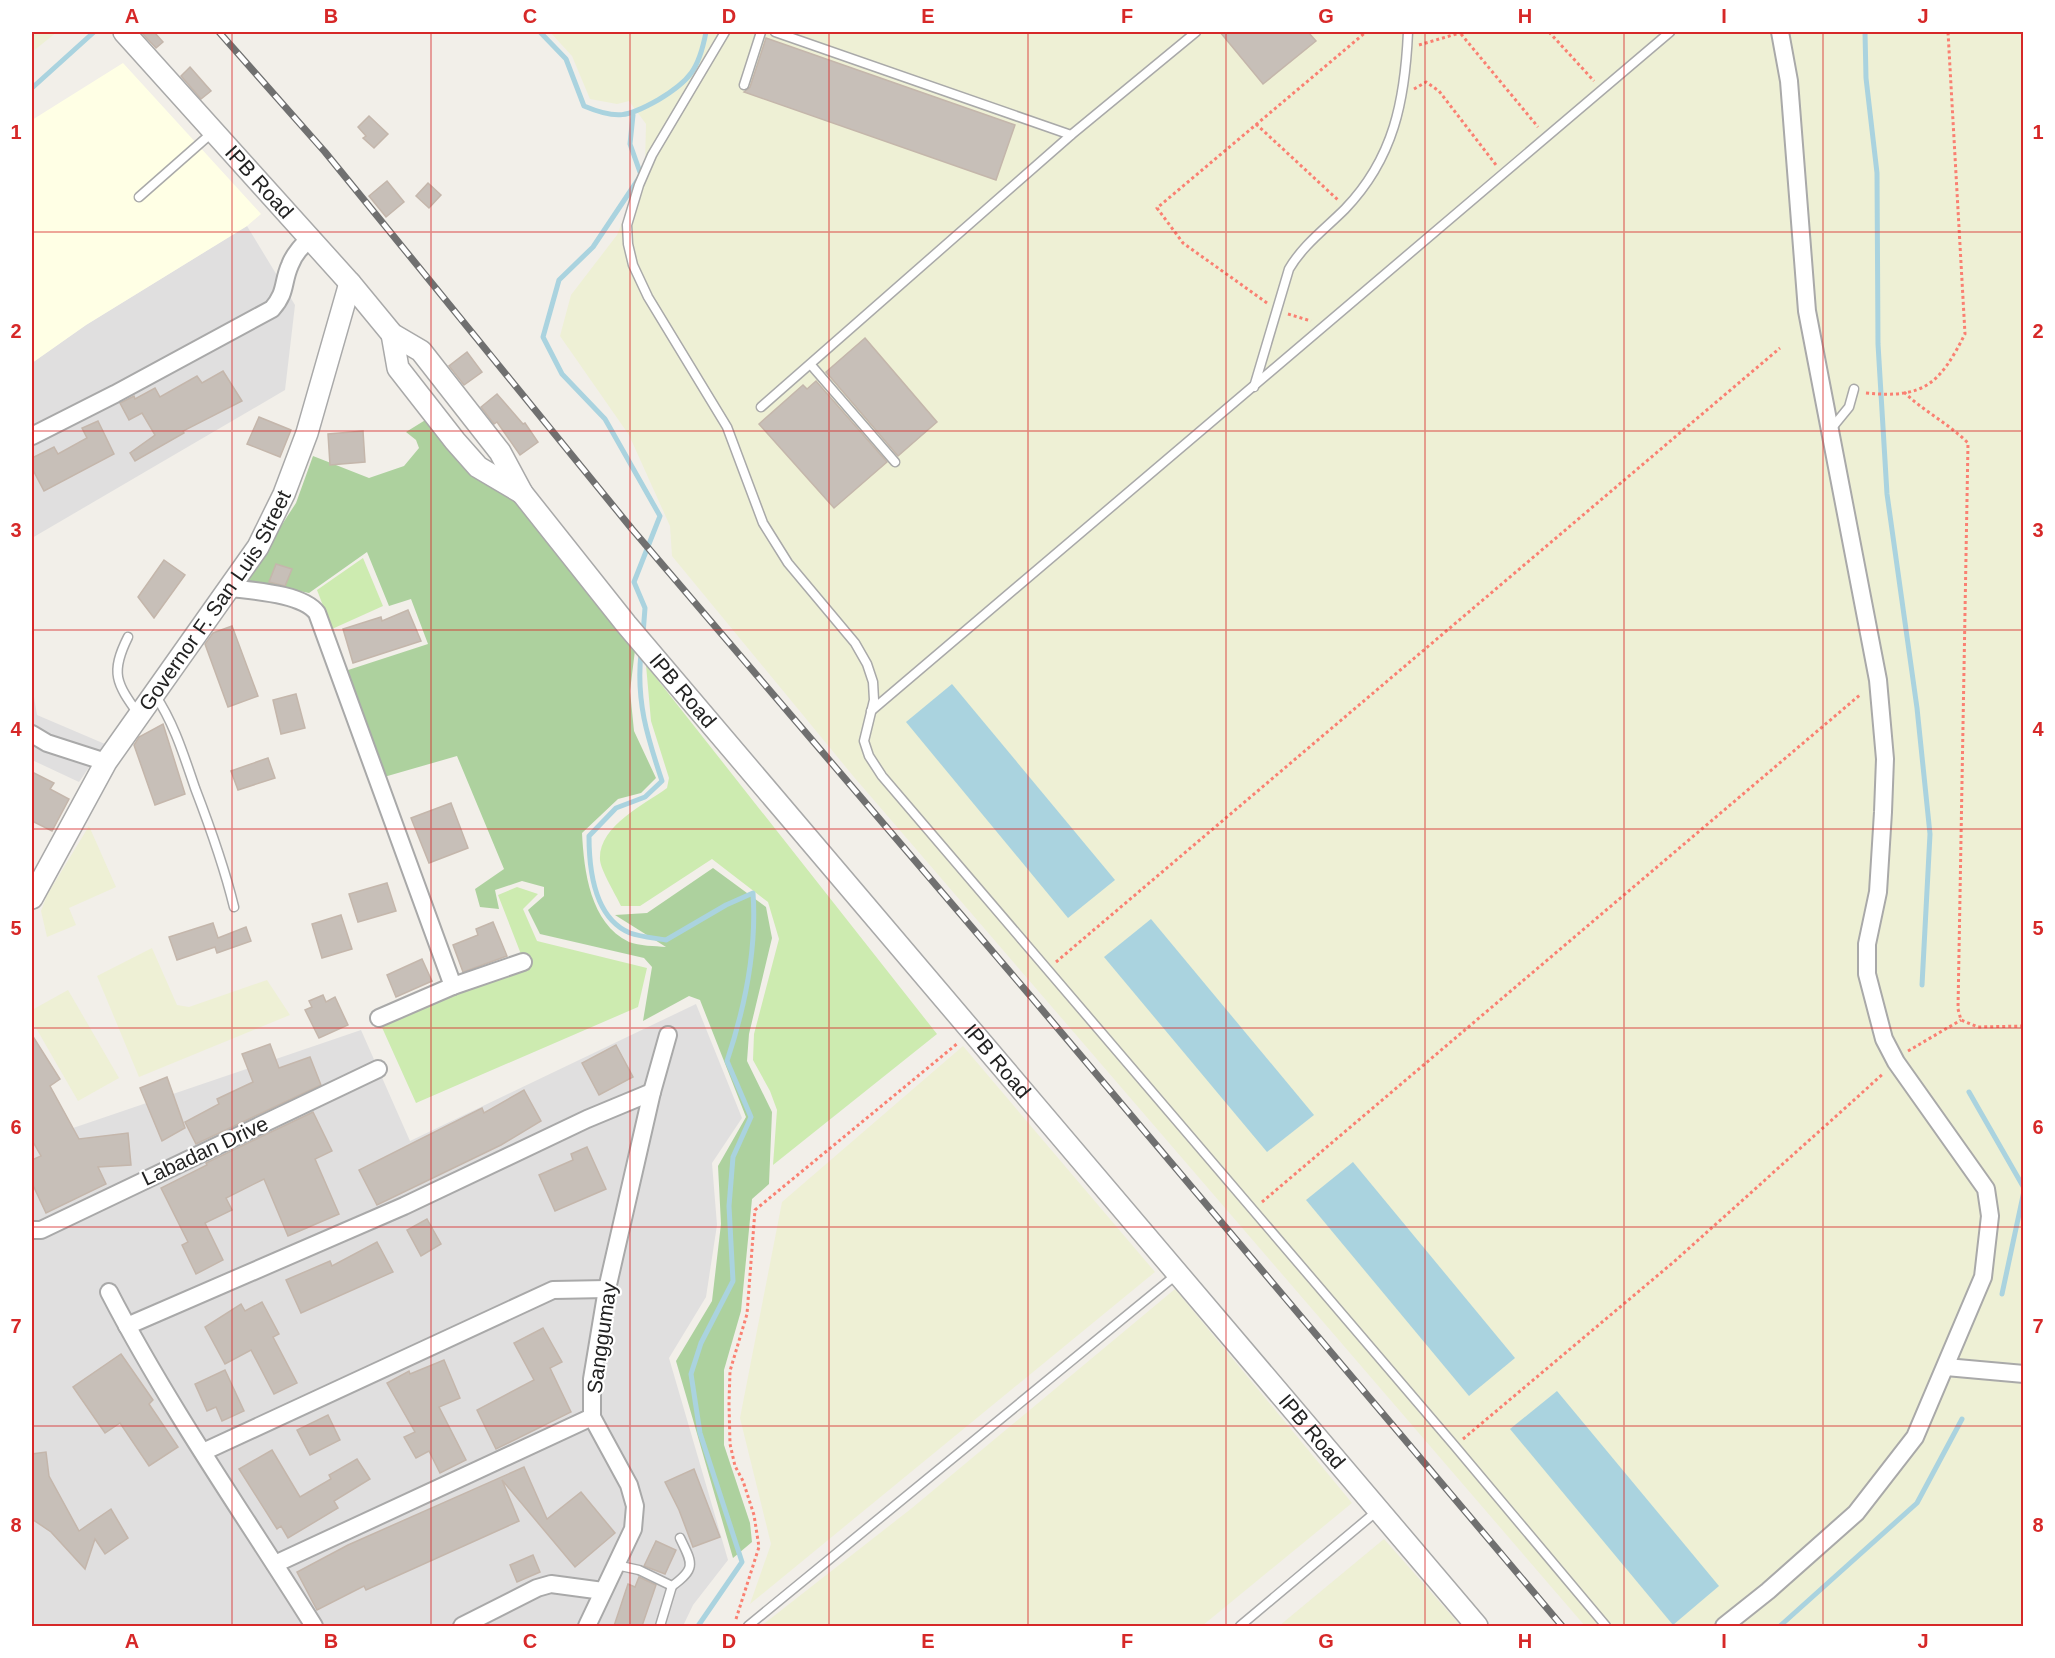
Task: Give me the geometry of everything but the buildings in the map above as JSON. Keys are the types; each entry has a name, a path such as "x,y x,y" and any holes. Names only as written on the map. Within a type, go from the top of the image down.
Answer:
{"street":[{"path":"1724,1626 1768,1592 1856,1513 1915,1437 1983,1277 1990,1216 1986,1189 1896,1062 1884,1039 1867,974 1867,944 1878,892 1885,759 1878,680 1829,432 1808,311 1789,81 1780,32"},
{"name":"IPB Road","path":"126,33 350,283 392,334 421,351 500,452 522,493 626,624 1477,1626"},
{"path":"32,436 272,309 283,297 289,266 297,252 310,238"},
{"name":"Governor F. San Luis Street","path":"32,898 106,762 258,547 284,494 319,397 350,283"},
{"name":"IPB Road","path":"392,334 398,368 455,441 478,467 522,493"},
{"path":"231,588 267,593 310,604 317,613 453,986"},
{"path":"32,734 47,743 106,762"},
{"path":"380,1018 453,986 523,962"},
{"name":"Sanggumay","path":"587,1626 633,1528 635,1506 629,1485 592,1417 592,1379 608,1289 652,1092 668,1035"},
{"name":"Labadan Drive","path":"32,1230 41,1230 378,1070"},
{"path":"127,1326 404,1206 587,1119 652,1092"},
{"path":"203,1452 553,1290 608,1289"},
{"path":"109,1292 203,1452 315,1626"},
{"path":"1946,1367 2024,1374"},
{"path":"275,1564 592,1417"},
{"path":"462,1626 537,1588 550,1584 603,1591"}],"lane":[{"path":"725,32 652,155 639,185 627,225 630,255 648,297 718,409 763,523 788,563 855,643 867,664 873,682 874,700 864,741 876,766 1251,1211 1454,1445 1606,1626"},
{"path":"744,85 761,32"},
{"path":"775,32 1071,135"},
{"path":"761,407 1071,135 1196,32"},
{"path":"1254,388 1289,269 1299,253 1346,207 1377,170 1391,139 1402,95 1408,32"},
{"path":"871,712 1670,32"},
{"path":"139,197 214,131"},
{"path":"811,365 895,462"},
{"path":"1829,432 1849,407 1858,391"},
{"path":"128,637 117,659 116,672 127,698 140,715"},
{"path":"155,694 168,714 179,742 224,868 234,907"},
{"path":"748,1626 1177,1275"},
{"path":"1240,1626 1378,1510"},
{"path":"660,1626 672,1586 691,1569 692,1564 680,1538"},
{"path":"615,1564 639,1570 672,1586"}],"path":[{"path":"1326,325 1276,310 1183,243 1157,208 1366,32"},
{"path":"1549,32 1602,89"},
{"path":"1858,391 1884,395 1926,388 1939,378 1952,360 1965,334 1948,32"},
{"path":"1408,48 1462,33 1546,138"},
{"path":"1402,95 1426,82 1439,91 1504,175"},
{"path":"1256,124 1346,207"},
{"path":"1048,969 1780,348"},
{"path":"1904,392 1914,402 1953,428 1968,443 1958,998 1961,1020"},
{"path":"1251,1211 1878,680"},
{"path":"1961,1020 1978,1028 2024,1026"},
{"path":"1912,1047 1961,1020"},
{"path":"733,1626 759,1547 754,1515 743,1481 735,1466 730,1444 730,1371 747,1314 755,1210 973,1031"},
{"path":"1454,1445 1676,1260 1896,1062"}],"shaded area":[{"path":"32,32 57,32 32,52"},
{"path":"550,32 2023,32 2023,1626 1585,1626 854,777 672,556 670,526 629,435 560,336 571,295 617,235 645,165 646,124 629,101 617,104 590,99 572,56"},
{"path":"123,63 261,214 247,226 86,325 32,363 32,120"},
{"path":"247,226 295,305 285,390 32,538 32,363 86,325"},
{"path":"32,685 37,715 105,744 79,782 32,760"},
{"path":"89,826 116,887 69,908 76,925 47,937 41,911 47,895"},
{"path":"152,948 177,1005 189,1007 267,980 290,1015 139,1077 97,976"},
{"path":"68,990 119,1078 78,1101 32,1021 32,1010"},
{"path":"696,1004 742,1118 712,1163 717,1225 706,1297 669,1358 728,1560 693,1605 683,1626 32,1626 32,1053 73,1128 361,1030 410,1141"},
{"path":"963,1046 1155,1272 750,1604 771,1544 740,1418 782,1202"},
{"path":"1175,1289 1352,1503 1202,1626 761,1626 912,1508"},
{"path":"1384,1539 1461,1626 1279,1626"}],"green space":[{"path":"427,419 519,500 636,642 630,691 634,731 656,778 641,793 618,799 582,833 587,879 605,922 629,942 666,947 615,915 647,913 713,868 766,907 772,938 749,1034 747,1061 772,1112 769,1184 752,1199 741,1311 724,1370 724,1445 750,1523 752,1542 733,1558 676,1361 712,1301 721,1224 718,1166 746,1117 700,1000 689,996 643,1021 652,967 644,958 540,934 528,910 544,896 544,887 522,881 495,890 499,909 480,907 475,889 504,869 457,756 384,777 342,672 428,644 411,599 389,606 367,552 309,593 246,580 296,503 313,456 369,478 404,466 419,448 416,440 406,432"},
{"path":"363,558 383,606 332,629 317,590"},
{"path":"646,665 937,1034 773,1165 777,1110 770,1091 753,1060 754,1034 779,939 768,902 712,859 640,906 621,906 601,865 601,848 614,827 635,809 667,788 669,778 651,721"},
{"path":"517,887 538,894 523,909 537,941 647,968 638,1007 416,1103 380,1023 526,967 498,895"}],"water":[{"path":"952,684 1115,880 1068,918 906,722"},
{"path":"1151,919 1314,1115 1267,1152 1104,957"},
{"path":"1353,1162 1515,1358 1469,1396 1306,1200"},
{"path":"1557,1391 1719,1586 1673,1625 1510,1429"}],"waterway":[{"path":"32,88 94,32"},
{"path":"540,32 566,59 584,106 614,115 638,110 678,87 696,65 706,32"},
{"path":"1865,32 1866,78 1877,173 1878,344 1887,494 1917,708 1930,834 1922,985"},
{"path":"633,115 630,144 641,175 593,247 559,280 543,337 562,374 605,419 660,516 634,582 645,608 643,634"},
{"path":"641,653 641,703 662,781 645,797 616,808 589,836 592,877 601,904 608,916 630,933 666,940 726,905 753,893 753,936 748,978 727,1061 751,1117 733,1157 729,1206 733,1281 701,1343 691,1374 700,1433 742,1562 698,1626"},
{"path":"1969,1092 2024,1188"},
{"path":"2002,1294 2024,1191"},
{"path":"1780,1626 1917,1503 1962,1419"}],"railway":[{"path":"219,32 325,152 632,529 1033,999 1562,1626"}]}
